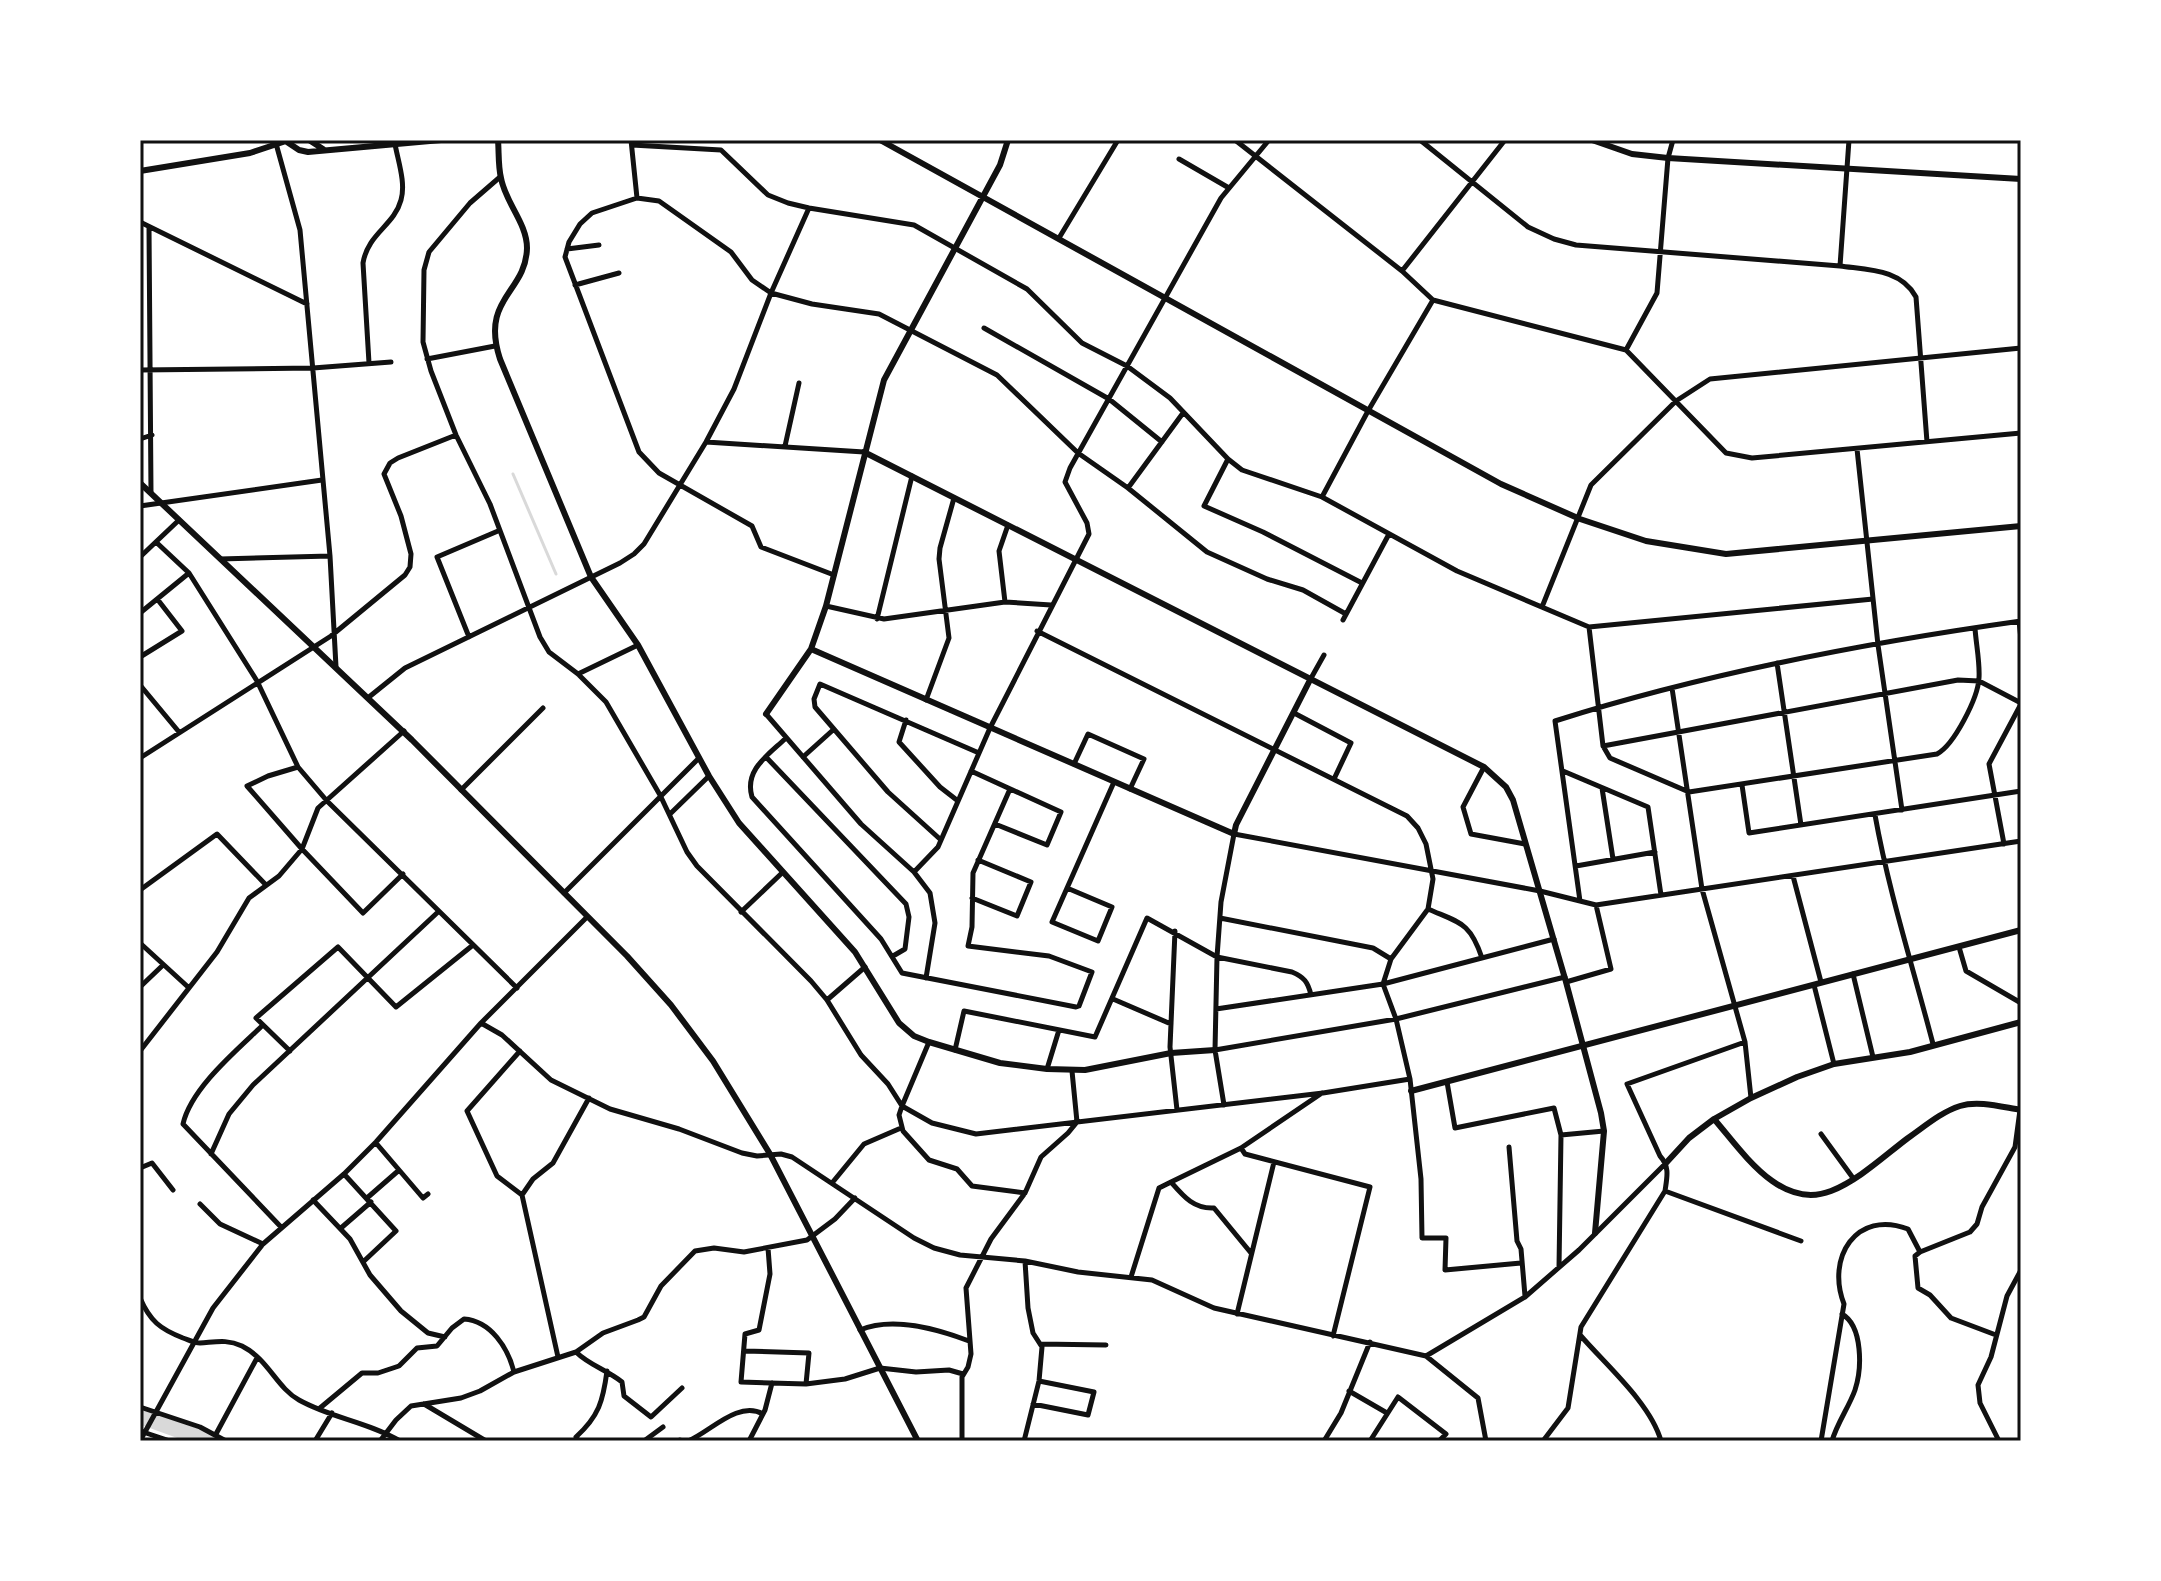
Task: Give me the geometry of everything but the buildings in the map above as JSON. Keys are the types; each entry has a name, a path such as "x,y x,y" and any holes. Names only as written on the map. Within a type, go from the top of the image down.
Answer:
{"street":[{"path":"309,140 323,149"},
{"path":"140,171 204,162 288,141 303,151 441,140"},
{"path":"498,140 500,177 527,243 522,271 503,299 496,317 495,346 591,577 638,645 709,776 739,823 845,941 865,967 899,1023 914,1036 1000,1063 1072,1071 1396,1019 1611,969 1596,905"},
{"path":"880,140 1501,484 1580,519 1646,541 1726,554 2021,526"},
{"path":"926,978 935,923 930,893 914,872 861,824 766,714 811,649 826,606 884,380 1000,165 1008,140"},
{"path":"1059,238 1118,140"},
{"path":"1235,140 1402,271 1433,300 1626,350 1726,453 1752,458 2021,433"},
{"path":"914,872 941,840 990,728 1089,534 1087,523 1065,482 1078,453 1229,188 1269,140"},
{"path":"1420,140 1528,227 1554,239 1576,245 1840,266 1880,272 1909,284 1916,297 1927,442"},
{"path":"1402,271 1505,140"},
{"path":"1592,140 1632,154 1668,158 2021,179"},
{"path":"1626,350 1657,293 1668,158 1673,140"},
{"path":"1840,266 1849,140"},
{"path":"637,198 631,142 721,150 768,195 788,203 914,225 1027,289 1082,343 1127,366 1170,398 1242,470 1322,497 1457,571 1589,627 1873,599"},
{"path":"276,143 300,230 330,556 336,667"},
{"path":"369,363 363,263 373,237 395,214 401,201 403,189 395,144"},
{"path":"1179,159 1229,188"},
{"path":"500,177 470,203 429,252 424,270 423,342 456,435 490,504 527,606 549,652 578,674 606,702 660,795 692,860 811,981 827,1000 861,1055 888,1084 902,1106 932,1123 976,1134 1323,1093 1410,1079"},
{"path":"834,575 761,547 752,526 659,473 639,452 616,382 565,257 580,224 592,213 637,198 659,201 731,252 752,280 771,293 812,304 879,314 997,375 1078,453 1128,488 1207,552 1267,579 1303,590 1344,617 1389,534"},
{"path":"369,697 405,668 591,577 634,554 644,544 734,389 771,293 809,208"},
{"path":"140,222 307,304"},
{"path":"149,227 151,493"},
{"path":"567,249 599,245"},
{"path":"575,285 619,273"},
{"path":"1322,497 1433,300"},
{"path":"984,328 1109,399 1162,442"},
{"path":"427,359 495,346"},
{"path":"1542,607 1580,519 1591,485 1676,401 1710,379 2021,348"},
{"path":"140,370 313,368 391,362"},
{"path":"785,446 799,383"},
{"path":"1128,488 1183,413"},
{"path":"140,439 152,435"},
{"path":"140,758 315,646 397,583 410,567 411,554 401,516 384,474 398,458 456,435"},
{"path":"706,442 864,452 1484,767 1506,787 1525,844 1566,980 1604,1131 1595,1233"},
{"path":"1857,449 1878,645 1902,810"},
{"path":"1228,459 1204,506 1263,532 1362,583"},
{"path":"877,619 912,476"},
{"path":"140,506 322,480"},
{"path":"140,483 404,731 671,1005 713,1061 770,1154 918,1441"},
{"path":"926,700 948,644 939,559 954,498"},
{"path":"140,557 180,519"},
{"path":"1005,602 999,551 1008,525"},
{"path":"469,637 437,557 498,531"},
{"path":"156,542 189,573 257,681 298,767 327,801 517,988"},
{"path":"220,559 330,556"},
{"path":"140,613 189,573"},
{"path":"140,657 182,631 158,600"},
{"path":"826,606 877,619 1005,602 1051,605"},
{"path":"1580,901 1555,721 1598,707 1777,663 1878,645 2020,621 2021,639"},
{"path":"1589,627 1603,746 1610,758 1689,792 1937,754 1946,749 1979,681 1975,628"},
{"path":"1037,631 1407,816 1418,828 1433,872 1428,909 1391,959 1383,984 1396,1019 1410,1079 1421,1179 1422,1238 1446,1238 1445,1270 1521,1263"},
{"path":"578,674 638,645"},
{"path":"811,649 1234,834 1540,891 1596,905 2021,841"},
{"path":"1224,1105 1215,1050 1217,957 1220,918 1236,825 1324,655"},
{"path":"1777,663 1801,825"},
{"path":"1603,746 1958,680 1979,681 2021,704 1989,764 2004,844"},
{"path":"941,840 888,792 815,707 814,699 820,684 979,753"},
{"path":"140,685 179,732"},
{"path":"1672,688 1702,889 1745,1042 1751,1098"},
{"path":"461,790 543,708"},
{"path":"1294,713 1351,743 1334,779"},
{"path":"906,720 899,742 940,787 958,801"},
{"path":"803,757 833,730"},
{"path":"140,1051 217,952 249,898 279,876 302,849 318,808 404,731"},
{"path":"1074,765 1088,734 1144,759 1130,789"},
{"path":"785,739 754,770 750,790 756,803 881,939 902,973 1079,1006 1092,972 1049,956 968,946 972,927 973,873 1010,789"},
{"path":"766,757 906,904 909,917 905,949 893,956"},
{"path":"564,893 699,758"},
{"path":"298,767 247,786 363,913 403,874"},
{"path":"1484,767 1463,807 1471,834 1525,844"},
{"path":"971,771 1061,812 1047,845 995,824"},
{"path":"1562,771 1648,807 1661,895"},
{"path":"669,814 709,776"},
{"path":"1067,888 1112,907 1098,941 1052,922 1067,888 1114,782"},
{"path":"1742,785 1749,833 2021,791"},
{"path":"1602,788 1613,859"},
{"path":"1875,815 1897,918 1933,1044"},
{"path":"140,890 217,834 266,885"},
{"path":"1576,866 1655,852"},
{"path":"971,898 1017,916 1031,882 978,860"},
{"path":"741,912 783,872"},
{"path":"1793,876 1834,1064"},
{"path":"1428,909 1472,932 1482,958"},
{"path":"211,1154 229,1114 253,1085 438,912"},
{"path":"140,1441 213,1308 263,1244 376,1142 481,1023 587,917"},
{"path":"955,1050 964,1011 1095,1037 1147,918 1217,957 1303,977 1311,995"},
{"path":"1220,918 1373,948 1391,959"},
{"path":"1411,1091 2021,930"},
{"path":"1175,931 1171,1053 1177,1110"},
{"path":"1216,1009 1383,984 1554,939"},
{"path":"140,943 188,987"},
{"path":"290,1051 256,1018 338,947 396,1007 473,945"},
{"path":"1959,947 1966,971 2021,1003"},
{"path":"140,987 162,966"},
{"path":"827,1000 865,967"},
{"path":"1853,974 1873,1057"},
{"path":"1113,999 1171,1024"},
{"path":"1426,1356 1525,1297 1559,1268 1689,1138 1714,1119 1751,1098 1834,1064 1910,1052 2021,1022"},
{"path":"481,1023 502,1035 551,1080 610,1109 679,1129 729,1149 757,1156 781,1154 792,1157 934,1248 1078,1272 1152,1280 1214,1308 1426,1356 1478,1398 1486,1441"},
{"path":"263,1024 214,1073 183,1124 281,1227"},
{"path":"1047,1069 1059,1030"},
{"path":"929,1042 899,1115 902,1128 929,1160 957,1169 972,1186 1025,1193"},
{"path":"1543,1441 1568,1408 1581,1327 1665,1191 1666,1163 1627,1084 1745,1042"},
{"path":"520,1051 467,1111 497,1176 522,1195 558,1357"},
{"path":"962,1441 963,1374 971,1354 966,1288 978,1269 980,1257 1025,1193 1041,1157 1077,1122 1072,1071"},
{"path":"1447,1082 1455,1128 1554,1108 1561,1135 1559,1268"},
{"path":"1131,1277 1159,1188 1241,1148 1323,1093"},
{"path":"522,1195 533,1179 553,1163 589,1098"},
{"path":"1714,1119 1764,1176 1796,1192 1829,1192 1934,1119 1958,1106 1971,1104 2021,1110 2015,1147 1982,1207 1977,1224 1970,1232 1915,1256 1918,1288 1930,1295 1951,1318 1996,1335"},
{"path":"832,1183 864,1144 902,1128"},
{"path":"1561,1135 1604,1131"},
{"path":"1821,1134 1853,1178"},
{"path":"376,1142 423,1198 428,1194"},
{"path":"1509,1147 1525,1297"},
{"path":"1241,1148 1245,1154 1370,1187 1333,1336"},
{"path":"1237,1314 1274,1162"},
{"path":"140,1168 152,1163 173,1190"},
{"path":"341,1228 398,1171"},
{"path":"344,1174 396,1231 363,1262"},
{"path":"1171,1182 1186,1200 1203,1209 1214,1208 1251,1253"},
{"path":"1665,1191 1801,1241"},
{"path":"380,1441 411,1406 461,1398 480,1391 514,1372 576,1352 603,1333 644,1317 661,1286 695,1251 714,1248 744,1252 799,1242 812,1237 855,1198"},
{"path":"313,1200 341,1228 376,1283 401,1311 428,1333 445,1337"},
{"path":"200,1204 220,1224 263,1244"},
{"path":"1821,1441 1844,1304 1837,1287 1842,1257 1853,1237 1866,1227 1894,1224 1908,1229 1920,1252"},
{"path":"768,1248 770,1274 759,1330 745,1334 741,1382 806,1384 845,1379 880,1368 916,1372 949,1370 963,1374"},
{"path":"1024,1441 1039,1381 1042,1347 1033,1333 1028,1308 1025,1261"},
{"path":"1999,1441 1977,1393 1979,1381 1991,1357 2007,1296 2021,1270"},
{"path":"140,1298 154,1323 162,1329 193,1342 232,1342 246,1348 297,1399 386,1432 400,1441"},
{"path":"1832,1441 1854,1391 1858,1374 1859,1346 1848,1318 1842,1314"},
{"path":"319,1409 362,1373 378,1373 399,1366 417,1348 437,1346 464,1319 477,1321 505,1347 514,1372"},
{"path":"860,1330 879,1325 904,1325 942,1331 969,1341"},
{"path":"1580,1335 1645,1410 1657,1426 1661,1441"},
{"path":"1324,1441 1341,1413 1370,1342"},
{"path":"1040,1344 1106,1345"},
{"path":"744,1351 809,1353 806,1384"},
{"path":"576,1352 622,1382 624,1396 651,1417 682,1388"},
{"path":"216,1434 257,1358"},
{"path":"579,1441 576,1437 593,1422 603,1397 607,1370"},
{"path":"1033,1404 1088,1415 1094,1392 1039,1381"},
{"path":"749,1441 763,1414 772,1383"},
{"path":"1349,1391 1387,1413"},
{"path":"1370,1441 1398,1397 1446,1434 1439,1441"},
{"path":"423,1404 486,1441"},
{"path":"140,1407 216,1434 226,1441"},
{"path":"683,1441 743,1411 755,1410 763,1414"},
{"path":"315,1441 332,1413"},
{"path":"644,1441 663,1427"},
{"path":"145,1431 170,1441"}],"waterway":[{"path":"513,474 556,574"},
{"path":"140,1416 209,1441"}]}
